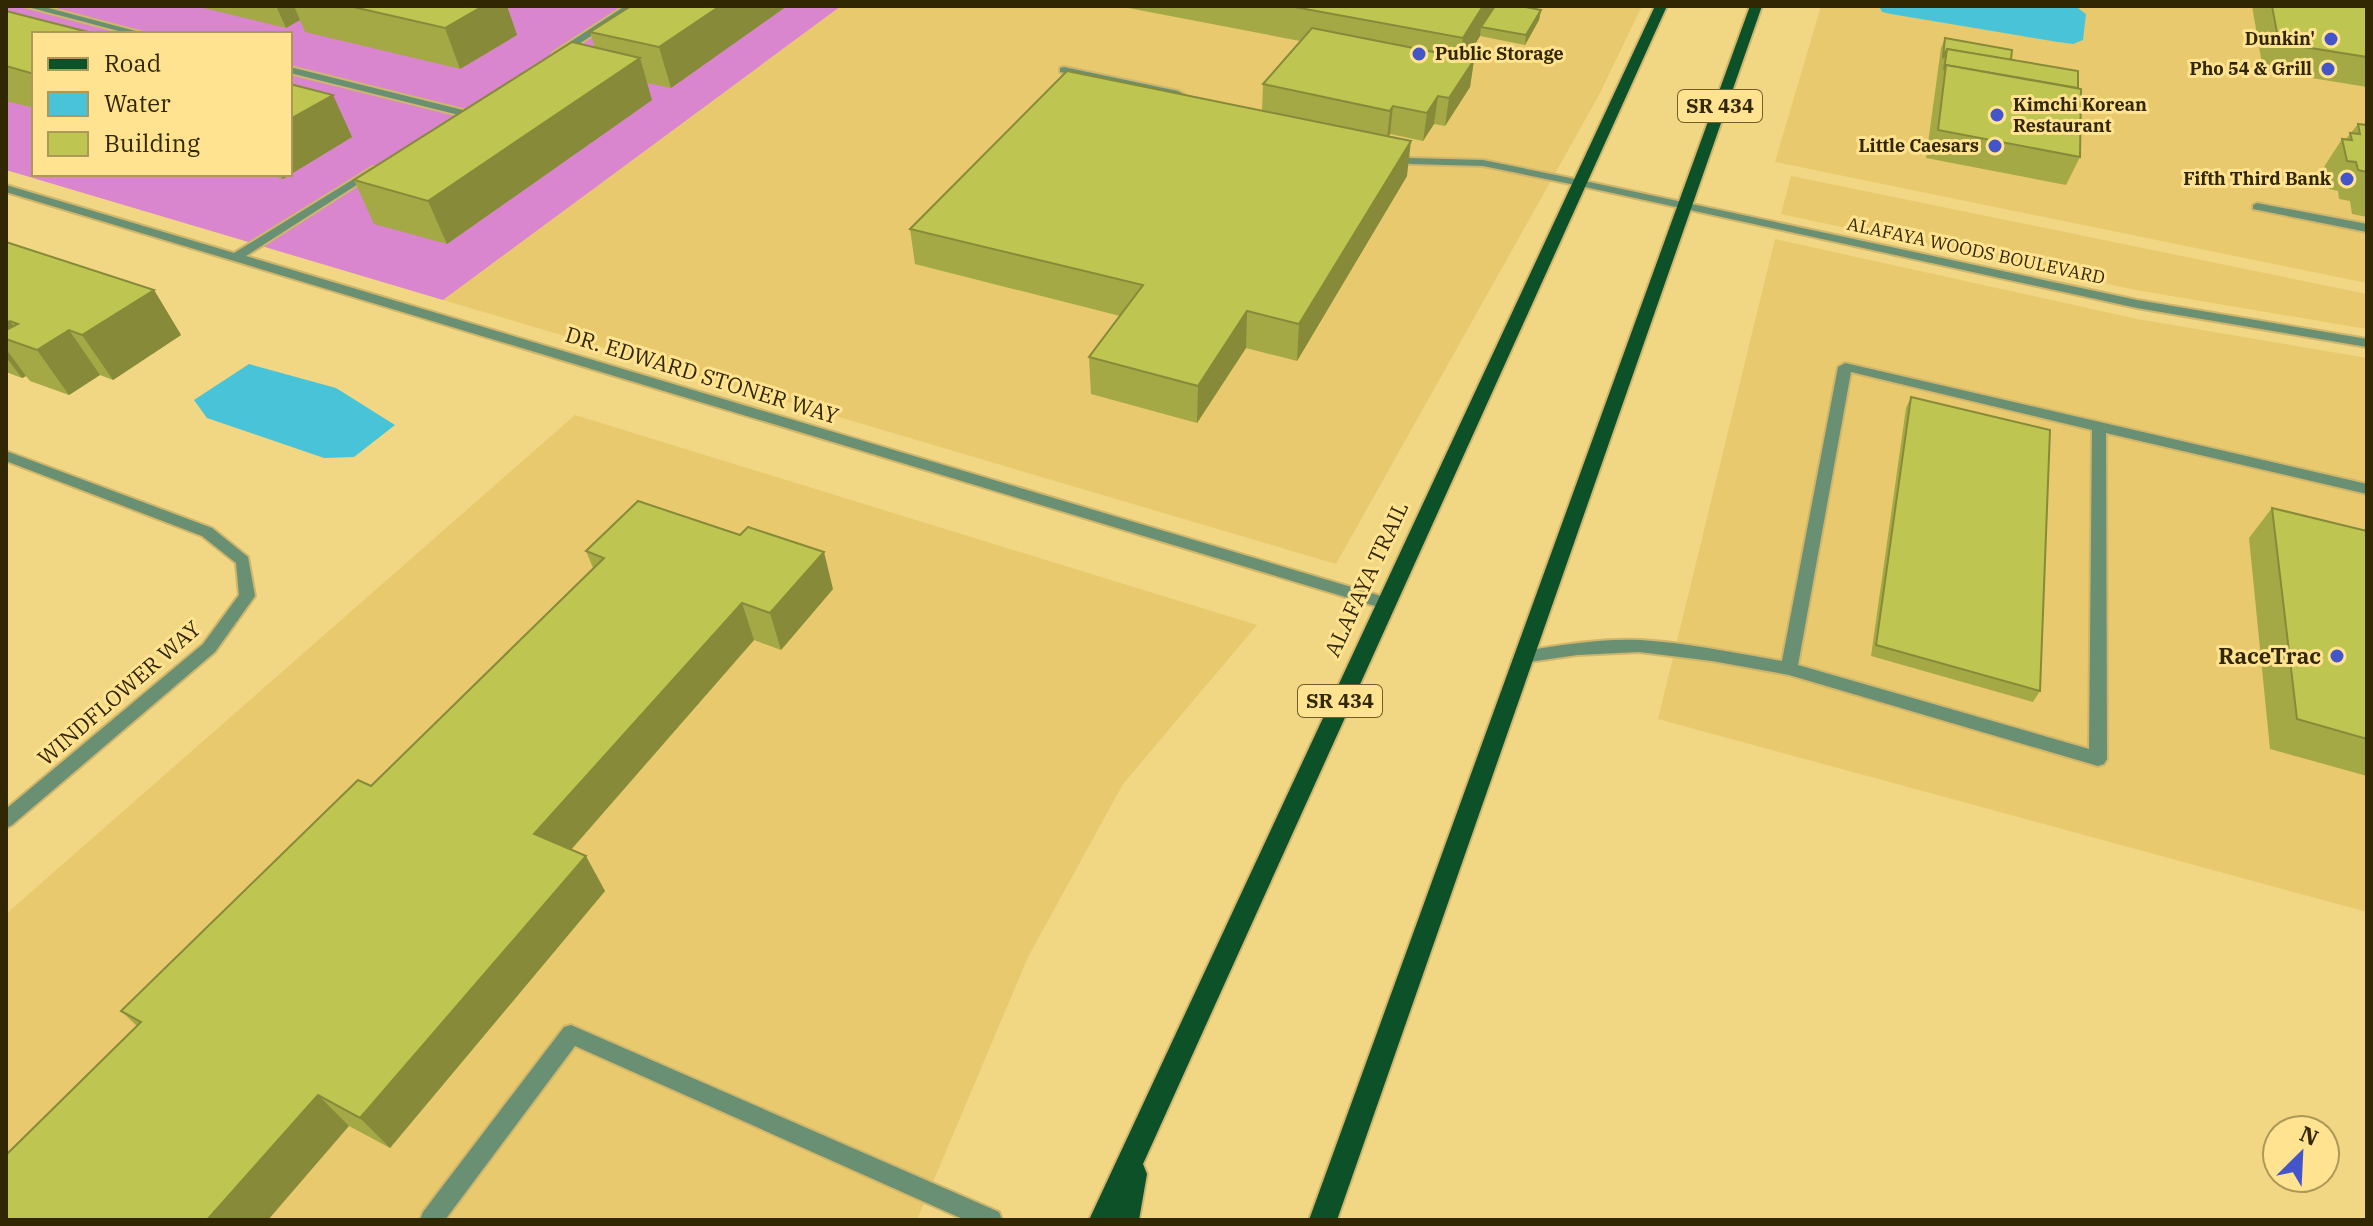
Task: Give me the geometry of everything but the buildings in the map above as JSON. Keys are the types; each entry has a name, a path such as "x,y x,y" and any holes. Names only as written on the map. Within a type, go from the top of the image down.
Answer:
{"main road":[{"name":"ALAFAYA TRAIL","path":"1103,1220 1661,6"},
{"name":"SR 434","path":"1323,1220 1756,6"},
{"path":"1125,1220 1138,1143"}],"street":[{"path":"29,6 134,32"},
{"path":"554,55 632,6"},
{"path":"292,70 463,113"},
{"path":"1064,70 1174,93 1211,111"},
{"path":"450,121 476,105"},
{"name":"ALAFAYA WOODS BOULEVARD","path":"1382,155 1411,161 1483,163 2137,304 2367,343"},
{"path":"236,257 388,161"},
{"name":"DR. EDWARD STONER WAY","path":"6,188 1385,603"},
{"path":"2257,207 2367,228"},
{"path":"1789,669 1845,367 2367,489"},
{"path":"1523,657 1577,649 1639,646 1789,669 2098,759 2099,427"},
{"name":"WINDFLOWER WAY","path":"6,456 207,532 243,561 247,596 209,648 6,820"},
{"path":"431,1220 571,1034 991,1220"}],"shaded area":[{"path":"6,6 841,6 443,300 6,170"},
{"path":"841,6 1642,6 1599,95 1336,564 443,300"},
{"path":"1821,6 2367,6 2367,283 1775,162"},
{"path":"1791,176 2367,294 2367,329 2136,290 1781,214"},
{"path":"1775,239 2137,319 2367,358 2367,912 1658,719"},
{"path":"575,415 1257,625 1123,784 1028,957 917,1220 6,1220 6,914"}],"water":[{"path":"1879,6 2075,6 2086,14 2083,40 2073,44 1891,14 1882,12"},
{"path":"249,364 336,388 395,425 354,457 324,458 207,418 194,400"}],"place":[{"name":"Dunkin'","path":"2331,39"},
{"name":"Public Storage","path":"1419,54"},
{"name":"Pho 54 & Grill","path":"2328,69"},
{"name":"Kimchi Korean Restaurant","path":"1997,115"},
{"name":"Little Caesars","path":"1995,146"},
{"name":"Fifth Third Bank","path":"2347,179"},
{"name":"RaceTrac","path":"2337,656"}]}
